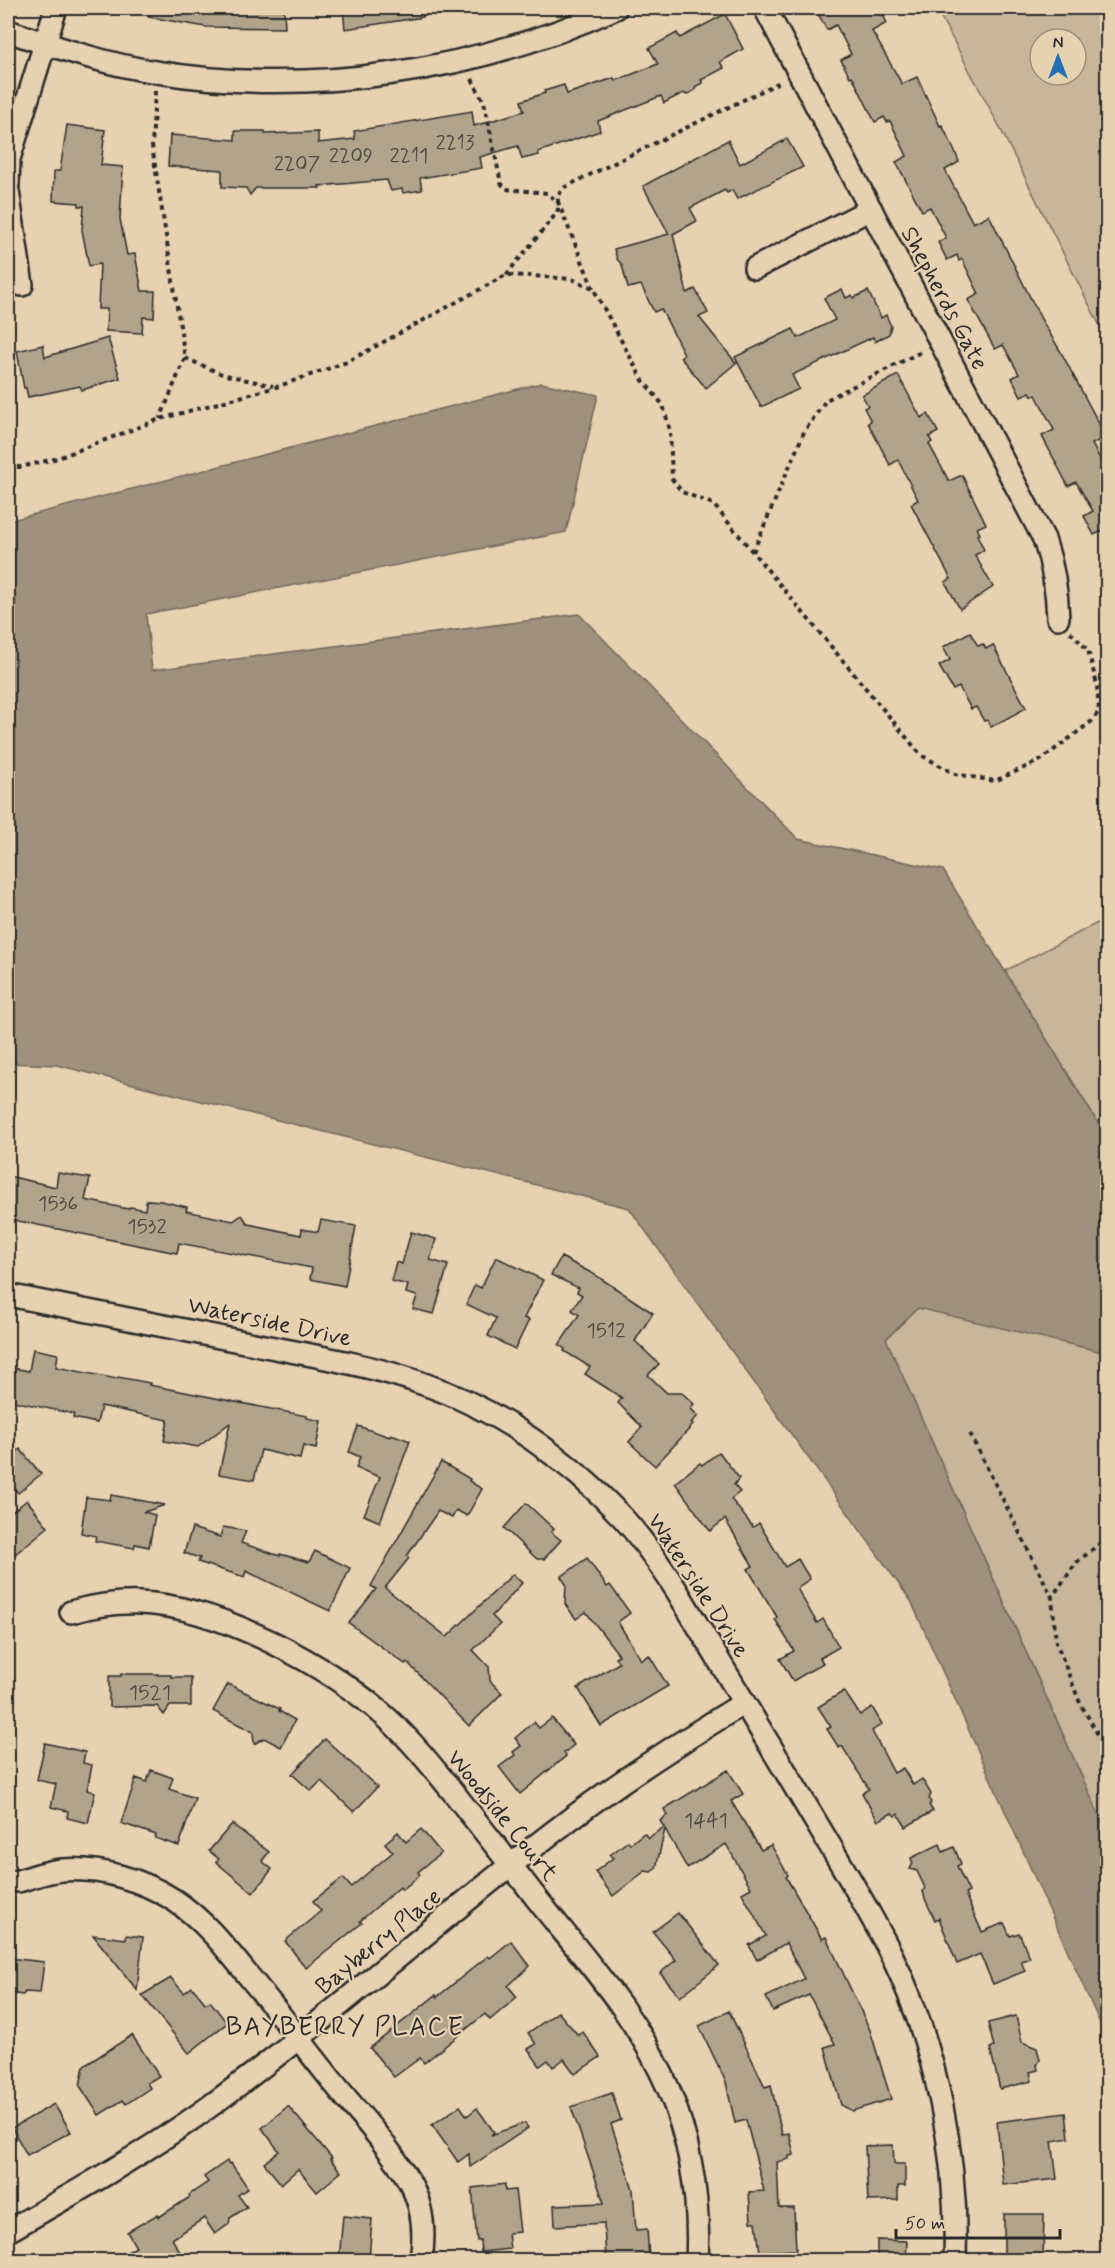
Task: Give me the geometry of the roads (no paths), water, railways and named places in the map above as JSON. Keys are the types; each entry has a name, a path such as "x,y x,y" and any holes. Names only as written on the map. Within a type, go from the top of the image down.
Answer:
{"street":[{"path":"8,184 9,159 56,8"},
{"path":"8,31 99,59 156,72 277,82 403,72 460,61 535,41 616,8"},
{"name":"Shepherds Gate","path":"765,8 1044,539 1052,562 1058,618"},
{"path":"8,191 22,285"},
{"path":"755,268 871,209"},
{"name":"Waterside Drive","path":"8,1294 351,1364 420,1382 453,1395 522,1432 567,1465 625,1520 651,1551 677,1591 855,1889 906,1987 925,2038 944,2116 954,2192 955,2260"},
{"name":"Woodside Court","path":"71,1612 93,1606 141,1603 183,1609 230,1625 274,1644 313,1665 387,1718 421,1753 628,2014 651,2053 670,2093 686,2142 696,2199 697,2260"},
{"name":"Bayberry Place","path":"8,2231 112,2171 191,2119 298,2038 591,1804 674,1747 744,1703"},
{"path":"18,1881 62,1870 91,1870 148,1886 174,1900 205,1924 298,2038 410,2182 422,2220 422,2260"}],"district":[{"name":"BAYBERRY PLACE","path":"345,2026"}]}
